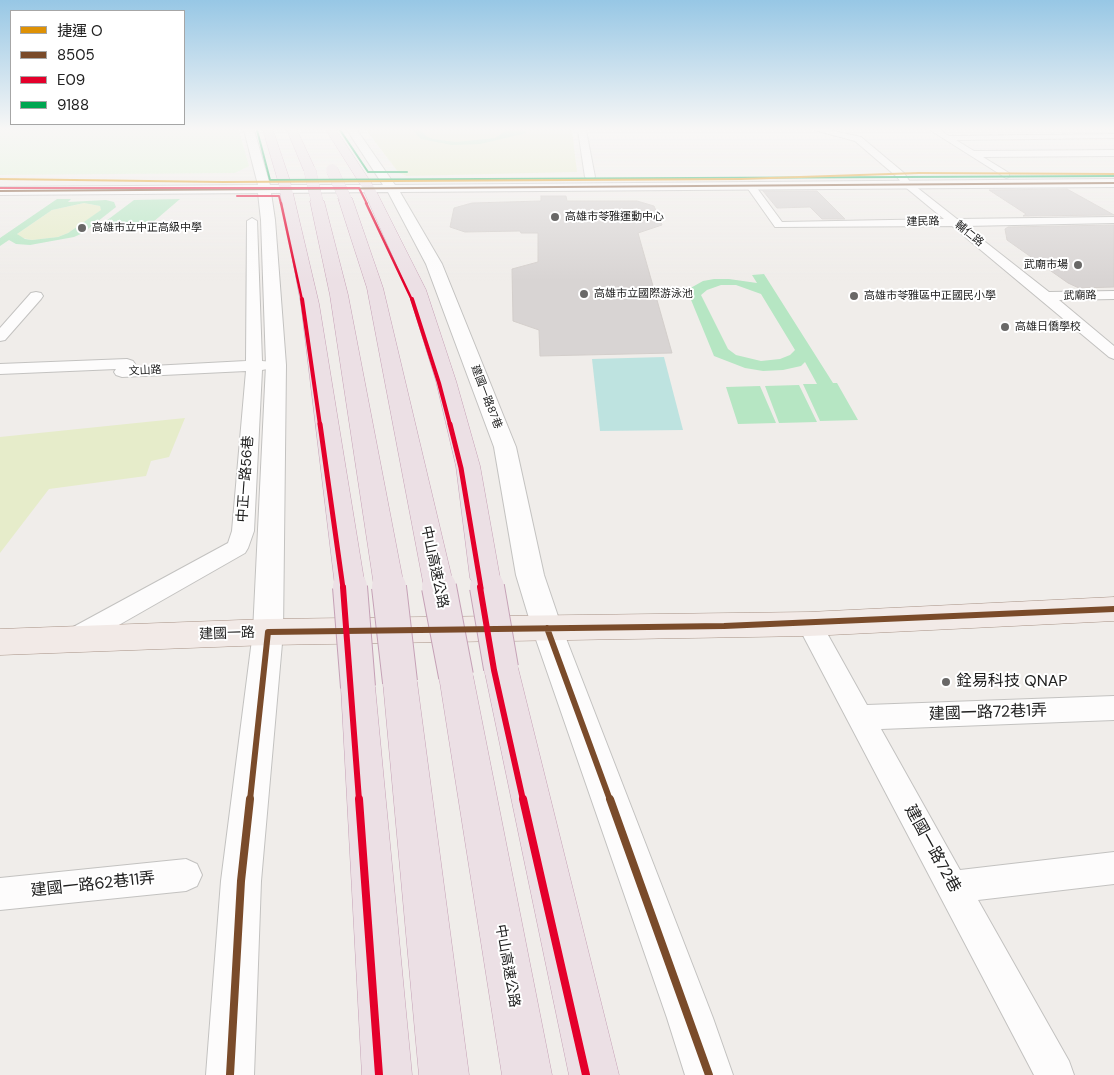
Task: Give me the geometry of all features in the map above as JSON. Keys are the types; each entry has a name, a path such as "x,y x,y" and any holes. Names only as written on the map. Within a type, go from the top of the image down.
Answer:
{"highway":[{"path":"284,180 310,304 350,586 387,1075"},
{"path":"312,180 339,295 389,586 444,1075"},
{"name":"中山高速公路","path":"337,180 345,198 375,288 439,587 527,1075"},
{"path":"374,180 377,184 417,290 446,381 468,466 500,668 594,1075"}],"main road":[{"name":"建國一路","path":"0,642 268,632 808,624 1114,609"}],"street":[{"path":"230,1075 241,881 268,632 276,365 268,220 263,180"},
{"name":"建國一路87巷","path":"375,180 377,184 400,201 434,264 505,447 530,575 546,628 710,1075"},
{"path":"377,184 494,180"},
{"path":"0,191 285,184 751,186 900,180"},
{"name":"輔仁路","path":"904,180 1114,354"},
{"path":"922,180 1114,182"},
{"path":"0,182 264,185"},
{"name":"建民路","path":"751,186 779,225 1113,221"},
{"name":"中正一路56巷","path":"73,639 237,548 242,531 254,366 252,221"},
{"name":"武廟路","path":"1046,296 1114,295"},
{"path":"0,337 36,296"},
{"name":"文山路","path":"0,369 127,364 122,372 276,365"},
{"name":"建國一路72巷","path":"808,624 1055,1075"},
{"name":"建國一路72巷1弄","path":"861,718 1114,708"},
{"path":"953,888 1114,868"},
{"name":"建國一路62巷11弄","path":"0,894 186,875"}],"green space":[{"path":"57,199 71,199 68,202 106,200 114,202 116,207 83,233 74,237 30,245 16,244 9,240 0,246 0,238","holes":["84,203 100,206 101,210 68,233 58,237 32,240 25,239 17,234 52,210"]},
{"path":"180,199 145,229 94,230 134,200"},
{"path":"84,203 100,206 102,210 68,233 58,237 32,240 19,237 17,234 52,210"},
{"path":"764,274 833,383 837,383 858,420 820,421 803,384 817,384 805,362 801,366 783,370 763,371 745,368 714,356 687,290 703,281 714,279 757,283 752,275","holes":["721,285 736,285 761,294 795,350 790,355 780,359 761,361 736,355 728,349 701,295 707,290"]},
{"path":"799,385 817,422 779,423 765,386"},
{"path":"760,386 776,423 738,424 726,387"},
{"path":"185,418 169,457 151,461 146,476 49,489 0,553 0,437"}],"water":[{"path":"664,357 683,430 600,431 592,359"}],"building":[{"path":"1067,189 1114,215 1023,216 1026,214 989,190"},
{"path":"763,191 817,191 845,219 822,219 810,207 777,208"},
{"name":"高雄市立國際游泳池","path":"541,196 566,196 567,201 637,201 654,206 662,225 638,233 672,353 540,356 539,330 513,321 512,269 538,262 538,233 521,233 520,231 465,232 450,227 454,208 472,203 541,201"},
{"path":"1114,225 1114,287 1079,288 1068,283 1007,240 1005,229 1008,227"}],"metro line":[{"name":"O","path":"87,180 223,182 540,180"}],"transit line":[{"name":"8505","path":"0,191 1114,183"},
{"name":"E09","path":"0,188 359,188 410,293 439,383 461,468 494,670 586,1075"},
{"name":"E09","path":"237,196 279,196 303,305 343,587 379,1075"},
{"name":"8505","path":"230,1075 241,881 268,632 724,626 1114,609"},
{"name":"8505","path":"547,628 690,1018 709,1075"}],"place":[{"name":"高雄市苓雅運動中心","path":"555,217"},
{"name":"高雄市立中正高級中學","path":"82,228"},
{"name":"武廟市場","path":"1078,265"},
{"name":"高雄市立國際游泳池","path":"584,294"},
{"name":"高雄市苓雅區中正國民小學","path":"854,296"},
{"name":"高雄日僑學校","path":"1005,327"},
{"name":"銓易科技 QNAP","path":"946,682"}]}
